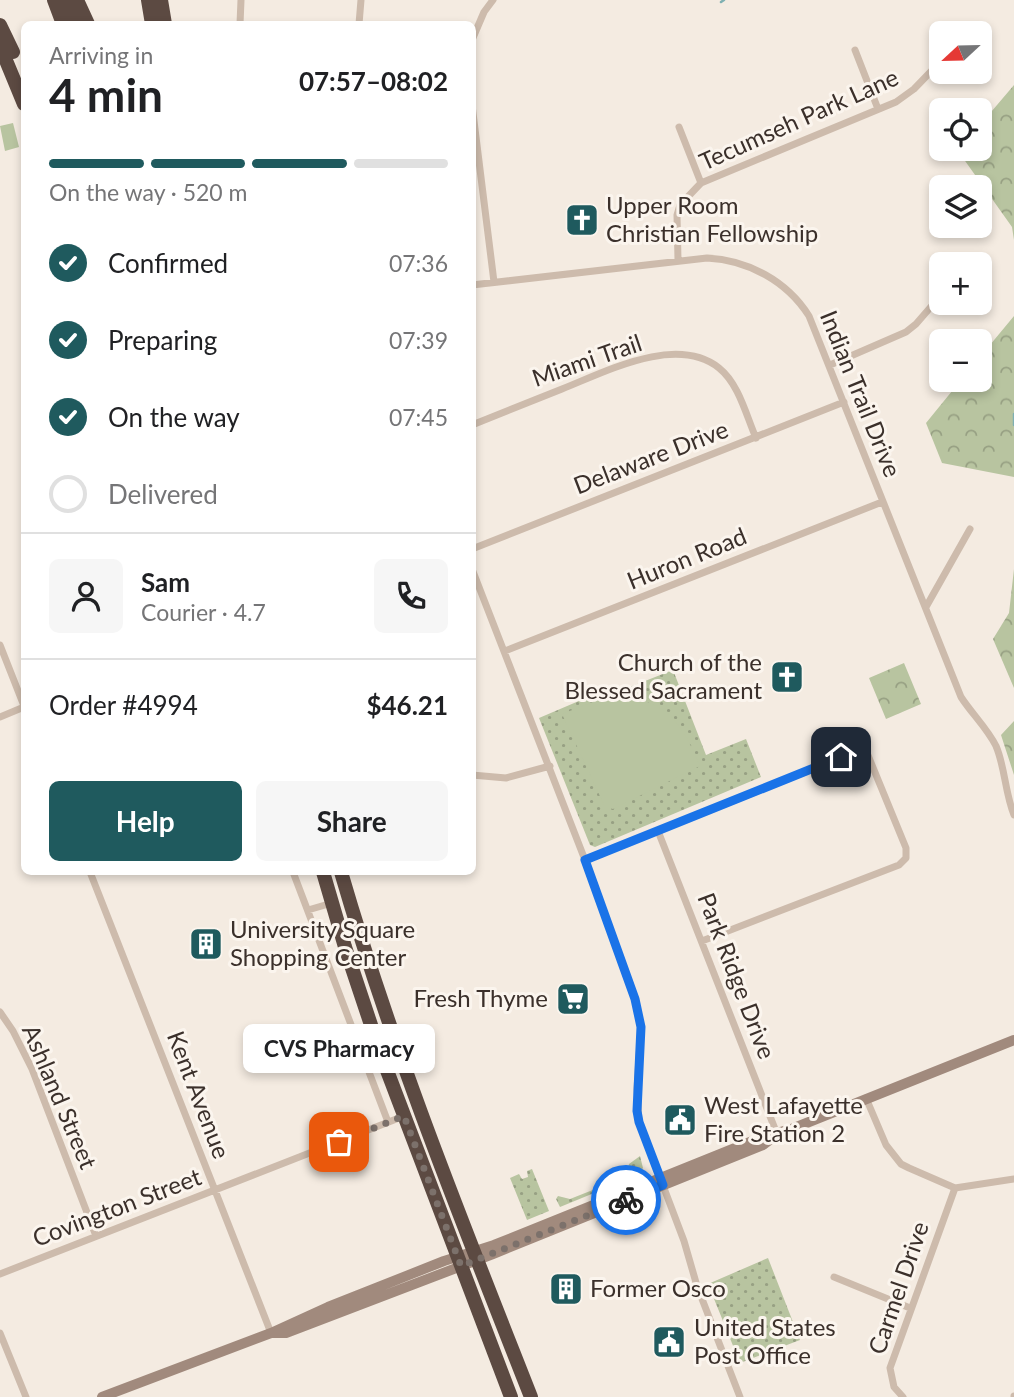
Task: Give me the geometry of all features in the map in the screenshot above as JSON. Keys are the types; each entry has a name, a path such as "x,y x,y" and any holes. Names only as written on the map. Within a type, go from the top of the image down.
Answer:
{"highway":[{"path":"54,0 62,21"},
{"path":"68,0 76,21"},
{"path":"77,0 87,21"},
{"path":"148,0 152,21"},
{"path":"161,0 164,21"},
{"path":"0,25 21,72"},
{"path":"0,46 21,97"},
{"path":"324,875 361,996 404,1116 511,1397"},
{"path":"342,875 381,1003 475,1256 531,1397"}],"street":[{"path":"240,21 241,0"},
{"path":"359,21 361,0"},
{"path":"476,31 493,0"},
{"path":"855,50 878,109"},
{"name":"Tecumseh Park Lane","path":"678,260 677,215 680,205 701,183 896,102 915,89 929,74"},
{"path":"679,127 701,183"},
{"path":"476,136 495,282"},
{"name":"Indian Trail Drive","path":"476,284 678,260 721,259 779,282 795,297 809,316 830,365 961,697 997,749 1014,815"},
{"path":"830,365 906,332 929,309"},
{"name":"Miami Trail","path":"476,423 632,361 683,354 709,361 731,380 756,438"},
{"name":"Delaware Drive","path":"476,547 844,402"},
{"name":"Huron Road","path":"505,652 882,502"},
{"path":"926,607 970,529"},
{"path":"476,579 550,766 635,999 641,1027 637,1111 684,1241 697,1286 740,1397"},
{"path":"0,645 21,699"},
{"path":"0,717 21,708"},
{"path":"585,860 865,748 906,848 906,858 899,865 702,941"},
{"path":"476,775 506,778 550,766"},
{"name":"Park Ridge Drive","path":"659,831 777,1134"},
{"name":"Kent Avenue","path":"91,875 271,1333"},
{"path":"294,875 388,1122"},
{"path":"308,910 332,903"},
{"name":"Ashland Street","path":"0,1013 13,1031 32,1069 96,1236"},
{"path":"102,1397 271,1333 286,1333 459,1261 662,1182 760,1138 777,1134 1014,1040"},
{"path":"866,1098 886,1145 901,1164 955,1188 1014,1179"},
{"name":"Covington Street","path":"0,1274 404,1116"},
{"name":"Carmel Drive","path":"903,1397 894,1387 890,1368 955,1188"},
{"path":"834,1277 911,1308"},
{"path":"0,1333 26,1397"}],"green space":[{"path":"1014,85 1014,240 1012,227 992,199 992,175 975,175 965,161 992,161 992,111"},
{"path":"13,123 19,147 5,151 0,126"},
{"path":"1014,316 1014,477 942,463 926,423 951,392 992,392 992,343"},
{"path":"1014,569 1014,688 993,639 1009,613"},
{"path":"904,663 921,704 886,719 869,678"},
{"path":"673,670 706,755 746,739 761,777 595,847 590,845 539,718 614,686 617,692"},
{"path":"613,697 646,701 669,715 686,736 700,766 613,809 605,807 562,714"},
{"path":"1014,721 1014,775 1001,735"},
{"path":"640,1156 643,1168 638,1175 560,1207 556,1199 558,1196 570,1199 633,1174 635,1171 628,1168 629,1164"},
{"path":"532,1169 549,1211 527,1220 510,1178 519,1174 522,1179 528,1177 527,1171"},
{"path":"768,1258 800,1340 740,1363 708,1284"}],"waterway":[{"path":"1014,414 1014,425"}],"way so far":[{"path":"339,1142 404,1116 461,1266 626,1200"}],"place":[{"name":"Upper Room Christian Fellowship","path":"582,220"},
{"name":"Church of the Blessed Sacrament","path":"787,677"},
{"name":"University Square Shopping Center","path":"206,944"},
{"name":"Fresh Thyme","path":"573,999"},
{"name":"West Lafayette Fire Station 2","path":"680,1120"},
{"name":"CVS Pharmacy","path":"339,1142"},
{"name":"Former Osco","path":"566,1289"},
{"name":"United States Post Office","path":"669,1342"}],"route":[{"path":"626,1200 663,1185 637,1111 641,1027 635,999 585,860 841,757"}]}
